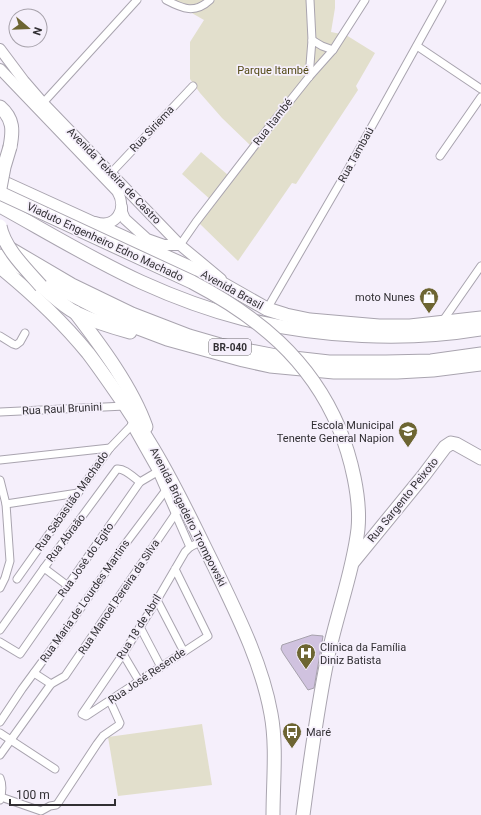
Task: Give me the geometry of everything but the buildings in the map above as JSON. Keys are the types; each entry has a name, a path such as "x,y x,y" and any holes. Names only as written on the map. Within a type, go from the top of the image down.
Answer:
{"highway":[{"path":"0,107 9,118 12,126 12,137 0,188"},
{"name":"Avenida Brasil","path":"0,181 214,279 267,309 286,315 310,320 379,326 410,326 481,318"},
{"name":"Viaduto Engenheiro Edno Machado","path":"0,193 215,294 251,318 275,338 298,362 323,396 345,443 354,479 357,500 358,528 353,562"},
{"name":"Avenida Brasil","path":"0,206 96,259 140,281 188,301 243,318 309,331 359,335 417,336 481,329"},
{"path":"0,226 7,244 20,263 41,286 75,312 100,344 131,394 142,416 150,443"},
{"name":"BR-040","path":"0,243 72,285 132,314 190,336 220,345 276,356 328,362 431,361 481,354"},
{"path":"0,256 130,325 167,339 243,360 270,366 334,372 397,372 433,370 481,364"},
{"name":"Avenida Brigadeiro Trompowski","path":"0,267 49,309 105,376 125,406 132,422 150,443 196,544 228,596 258,663 271,713 274,732 273,815"},
{"path":"75,312 98,322 127,331 167,339"},
{"name":"Rua Sargento Peixoto","path":"353,562 445,447 451,443 456,444 481,458"},
{"path":"303,815 318,708 328,656 353,562"},
{"path":"294,815 308,728 318,708"},
{"path":"273,782 278,815"}],"street":[{"path":"43,103 137,0"},
{"path":"166,0 184,8 193,9 202,7 210,0"},
{"path":"309,77 312,40 310,0"},
{"name":"Rua Itambé","path":"180,245 266,131 309,77 333,50 365,0"},
{"name":"Rua Tambaú","path":"267,309 348,172 442,0"},
{"path":"312,40 333,50"},
{"path":"417,46 481,89"},
{"name":"Avenida Teixeira de Castro","path":"0,48 24,81 43,103 180,245 239,293"},
{"name":"Avenida Teixeira de Castro","path":"0,69 117,191 120,196 122,207 117,218 114,220 100,224 80,217"},
{"name":"Rua Siriema","path":"111,173 193,86"},
{"path":"440,156 481,97"},
{"path":"122,207 122,212 125,219 144,238 164,245 180,245"},
{"path":"150,240 157,241 161,238 164,232 163,227"},
{"path":"442,323 481,266"},
{"path":"0,336 16,345 20,342 25,333"},
{"name":"Rua Raul Brunini","path":"0,412 125,406"},
{"path":"132,422 157,472 169,486"},
{"name":"Rua Sebastião Machado","path":"17,579 110,448 132,422"},
{"path":"0,460 110,448"},
{"name":"Rua Abraão","path":"0,630 117,469 120,468 124,470 140,482"},
{"name":"Rua José do Egito","path":"0,642 20,654 140,482 157,472"},
{"path":"0,480 6,504 10,561 5,578 0,588"},
{"name":"Rua Maria de Lourdes Martins","path":"0,722 123,547 169,486"},
{"path":"6,504 78,493"},
{"name":"Rua Manoel Pereira da Silva","path":"51,684 65,676 179,509"},
{"name":"Rua 18 de Abril","path":"86,716 82,714 123,654 185,552 196,544"},
{"path":"44,568 68,586"},
{"name":"Rua José Resende","path":"86,716 208,636 175,569"},
{"path":"157,600 184,652"},
{"path":"140,627 161,667"},
{"path":"123,654 140,681"},
{"path":"0,756 51,684 34,673"},
{"path":"0,778 2,782 2,789 0,798 40,812 50,806 56,806 103,736 119,725 120,723 110,701"},
{"path":"0,733 55,769"}],"green space":[{"name":"Parque Itambé","path":"169,0 335,0 331,32 346,35 375,53 356,86 358,90 296,184 292,183 238,261 199,223 212,201 182,174 201,152 228,175 251,146 222,118 190,79 190,42 204,20"},
{"path":"202,724 212,785 118,796 108,737"}],"place":[{"name":"moto Nunes","path":"429,314"},
{"name":"Escola Municipal Tenente General Napion","path":"408,448"},
{"name":"Clínica da Família Diniz Batista","path":"306,670"},
{"name":"Maré","path":"292,749"}]}
